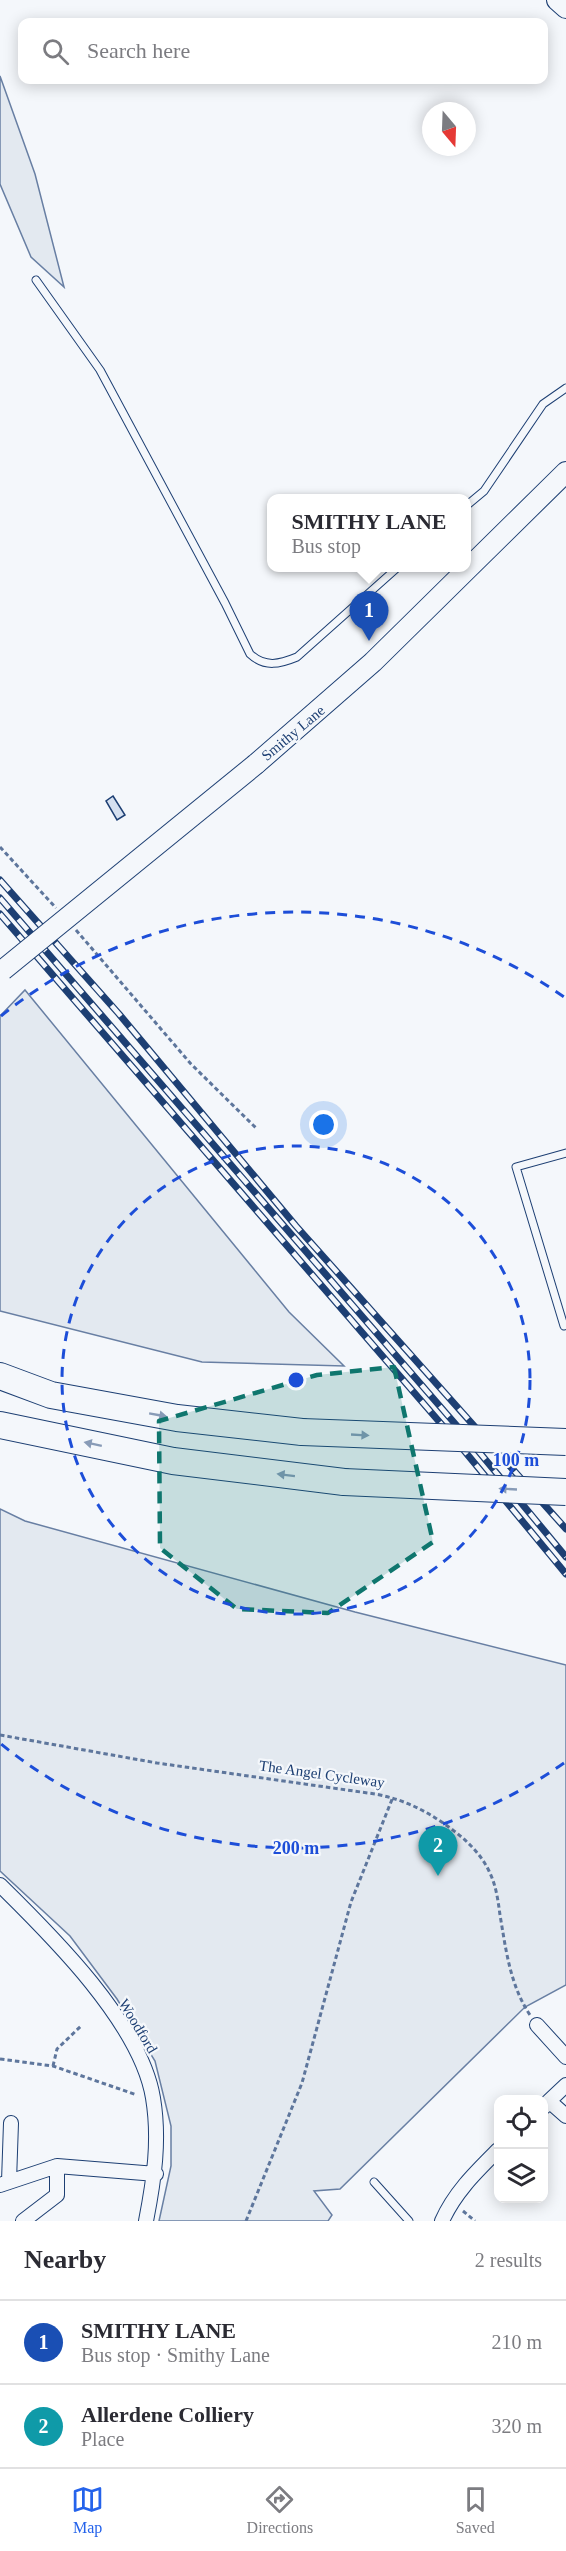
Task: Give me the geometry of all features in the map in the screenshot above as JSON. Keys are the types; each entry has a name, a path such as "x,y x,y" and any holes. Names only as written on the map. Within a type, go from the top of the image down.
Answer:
{"highway":[{"path":"0,1376 51,1395 177,1418 302,1432 566,1442"},
{"path":"0,1425 173,1461 344,1482 566,1492"}],"street":[{"path":"556,0 566,8"},
{"name":"Smithy Lane","path":"471,566 566,472"},
{"name":"Smithy Lane","path":"2,971 256,764 373,662 464,572"},
{"name":"Woodford","path":"0,1885 66,1952 98,1991 125,2031 144,2068 154,2101 156,2174 146,2221"},
{"path":"537,2025 566,2057"},
{"path":"548,2102 566,2085"},
{"path":"548,2105 566,2116"},
{"path":"11,2123 5,2183 57,2166 156,2174"},
{"path":"442,2221 454,2197 494,2154"},
{"path":"23,2221 57,2194 57,2166"}],"lane":[{"path":"36,280 100,370 250,654 256,660 271,664 283,663 297,657 392,572"},
{"path":"471,502 484,491 543,404 566,388"},
{"path":"564,1326 516,1167 566,1153"},
{"path":"374,2182 409,2221"}],"path":[{"path":"0,847 57,909"},
{"path":"72,926 191,1064 256,1128"},
{"name":"The Angel Cycleway","path":"0,1735 157,1763 393,1797 424,1810 453,1830 482,1858 494,1881 514,1983 522,2002 537,2025"},
{"path":"246,2221 302,2083 351,1902 393,1797"},
{"path":"52,2066 57,2049 81,2026"},
{"path":"0,2059 52,2066 154,2101"},
{"path":"457,2206 475,2221"}],"highlighted area":[{"path":"394,1367 433,1542 328,1613 237,1609 160,1548 159,1421 317,1375"}],"shaded area":[{"path":"0,76 35,174 64,287 31,257 0,184"},
{"path":"25,990 289,1312 344,1366 202,1362 0,1311 0,1016"},
{"path":"0,1509 25,1521 355,1612 566,1665 566,1985 525,2007 340,2189 314,2191 332,2215 328,2221 159,2221 171,2166 171,2126 155,2061 117,1999 70,1936 0,1871"}],"building":[{"path":"113,796 125,815 117,820 106,801"}],"railway":[{"path":"0,880 119,1014 296,1226 566,1529"},
{"path":"0,898 470,1441 566,1557"},
{"path":"0,914 462,1448 566,1574"}],"place":[{"name":"SMITHY LANE","path":"369,641"},
{"name":"Allerdene Colliery","path":"438,1876"}]}
